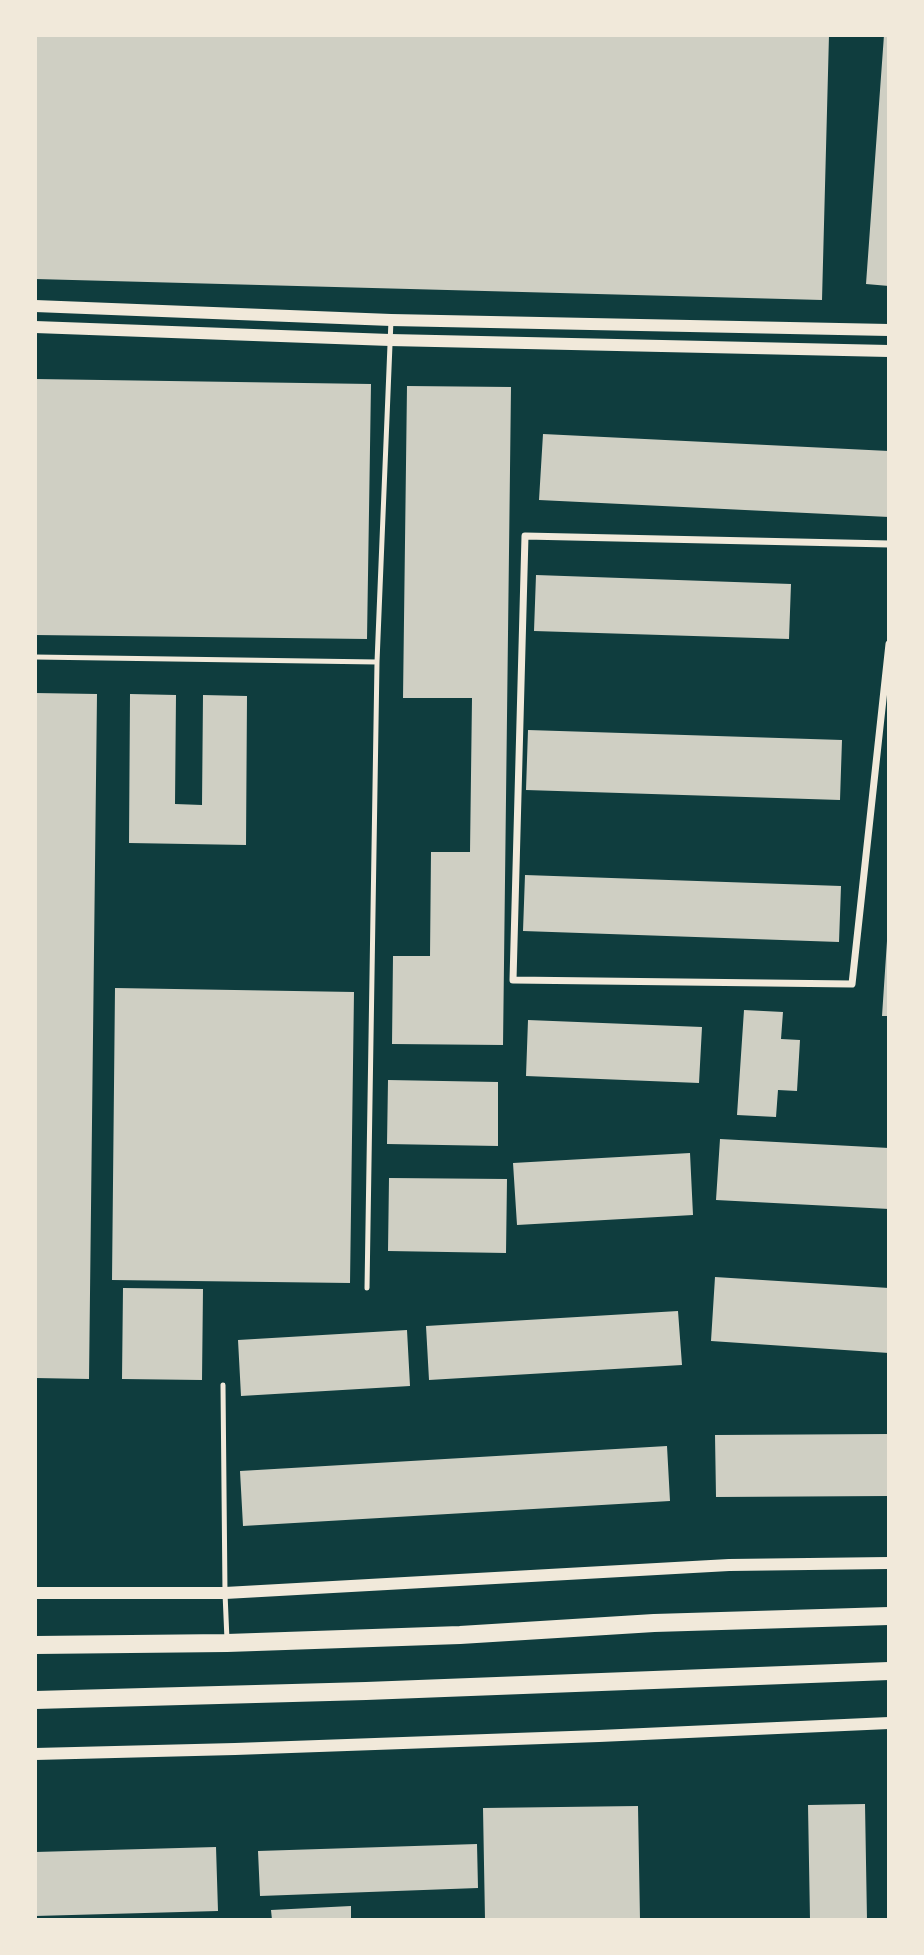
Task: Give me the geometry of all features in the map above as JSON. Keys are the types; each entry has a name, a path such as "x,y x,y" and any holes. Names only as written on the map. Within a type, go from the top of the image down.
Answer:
{"main road":[{"path":"35,1645 227,1643 460,1635 654,1623 889,1616"},
{"path":"35,1700 889,1671"}],"street":[{"path":"35,306 391,320 889,330"},
{"path":"35,327 390,340 889,351"},
{"path":"889,544 525,536 513,980 852,985 889,644"},
{"path":"35,1592 225,1593 729,1565 889,1563"},
{"path":"35,1754 599,1737 889,1723"}],"lane":[{"path":"367,1289 377,662 391,320"},
{"path":"35,657 377,662"},
{"path":"223,1385 227,1643"}],"building":[{"path":"35,35 829,35 822,300 35,279"},
{"path":"884,35 889,35 889,286 866,284"},
{"path":"35,379 371,384 367,639 35,635"},
{"path":"407,386 511,387 503,1045 392,1044 393,956 430,956 431,852 470,852 472,698 403,698"},
{"path":"543,434 889,451 889,517 539,500"},
{"path":"536,575 791,584 789,639 534,631"},
{"path":"35,693 97,694 89,1379 35,1378"},
{"path":"130,694 176,695 175,804 202,805 203,695 247,696 246,845 129,843"},
{"path":"528,730 842,740 840,800 526,790"},
{"path":"525,875 841,886 839,942 523,931"},
{"path":"887,941 889,1016 882,1016"},
{"path":"115,988 354,992 350,1283 112,1280"},
{"path":"744,1010 783,1012 781,1039 800,1040 797,1091 778,1090 776,1117 737,1115"},
{"path":"528,1020 702,1027 699,1083 526,1076"},
{"path":"388,1080 498,1082 498,1146 387,1144"},
{"path":"720,1139 889,1148 889,1209 716,1200"},
{"path":"690,1153 693,1215 517,1225 513,1163"},
{"path":"389,1178 507,1179 506,1253 388,1251"},
{"path":"715,1277 889,1288 889,1353 711,1341"},
{"path":"123,1288 203,1289 202,1380 122,1379"},
{"path":"678,1311 682,1365 429,1380 426,1326"},
{"path":"407,1330 410,1386 241,1396 238,1340"},
{"path":"889,1434 889,1496 716,1497 715,1435"},
{"path":"667,1446 670,1501 243,1526 240,1471"},
{"path":"865,1804 867,1920 810,1920 808,1805"},
{"path":"638,1806 640,1920 485,1920 483,1808"},
{"path":"477,1844 478,1888 260,1896 258,1851"},
{"path":"216,1847 218,1911 35,1916 35,1852"},
{"path":"351,1906 351,1920 272,1920 271,1910"}]}
